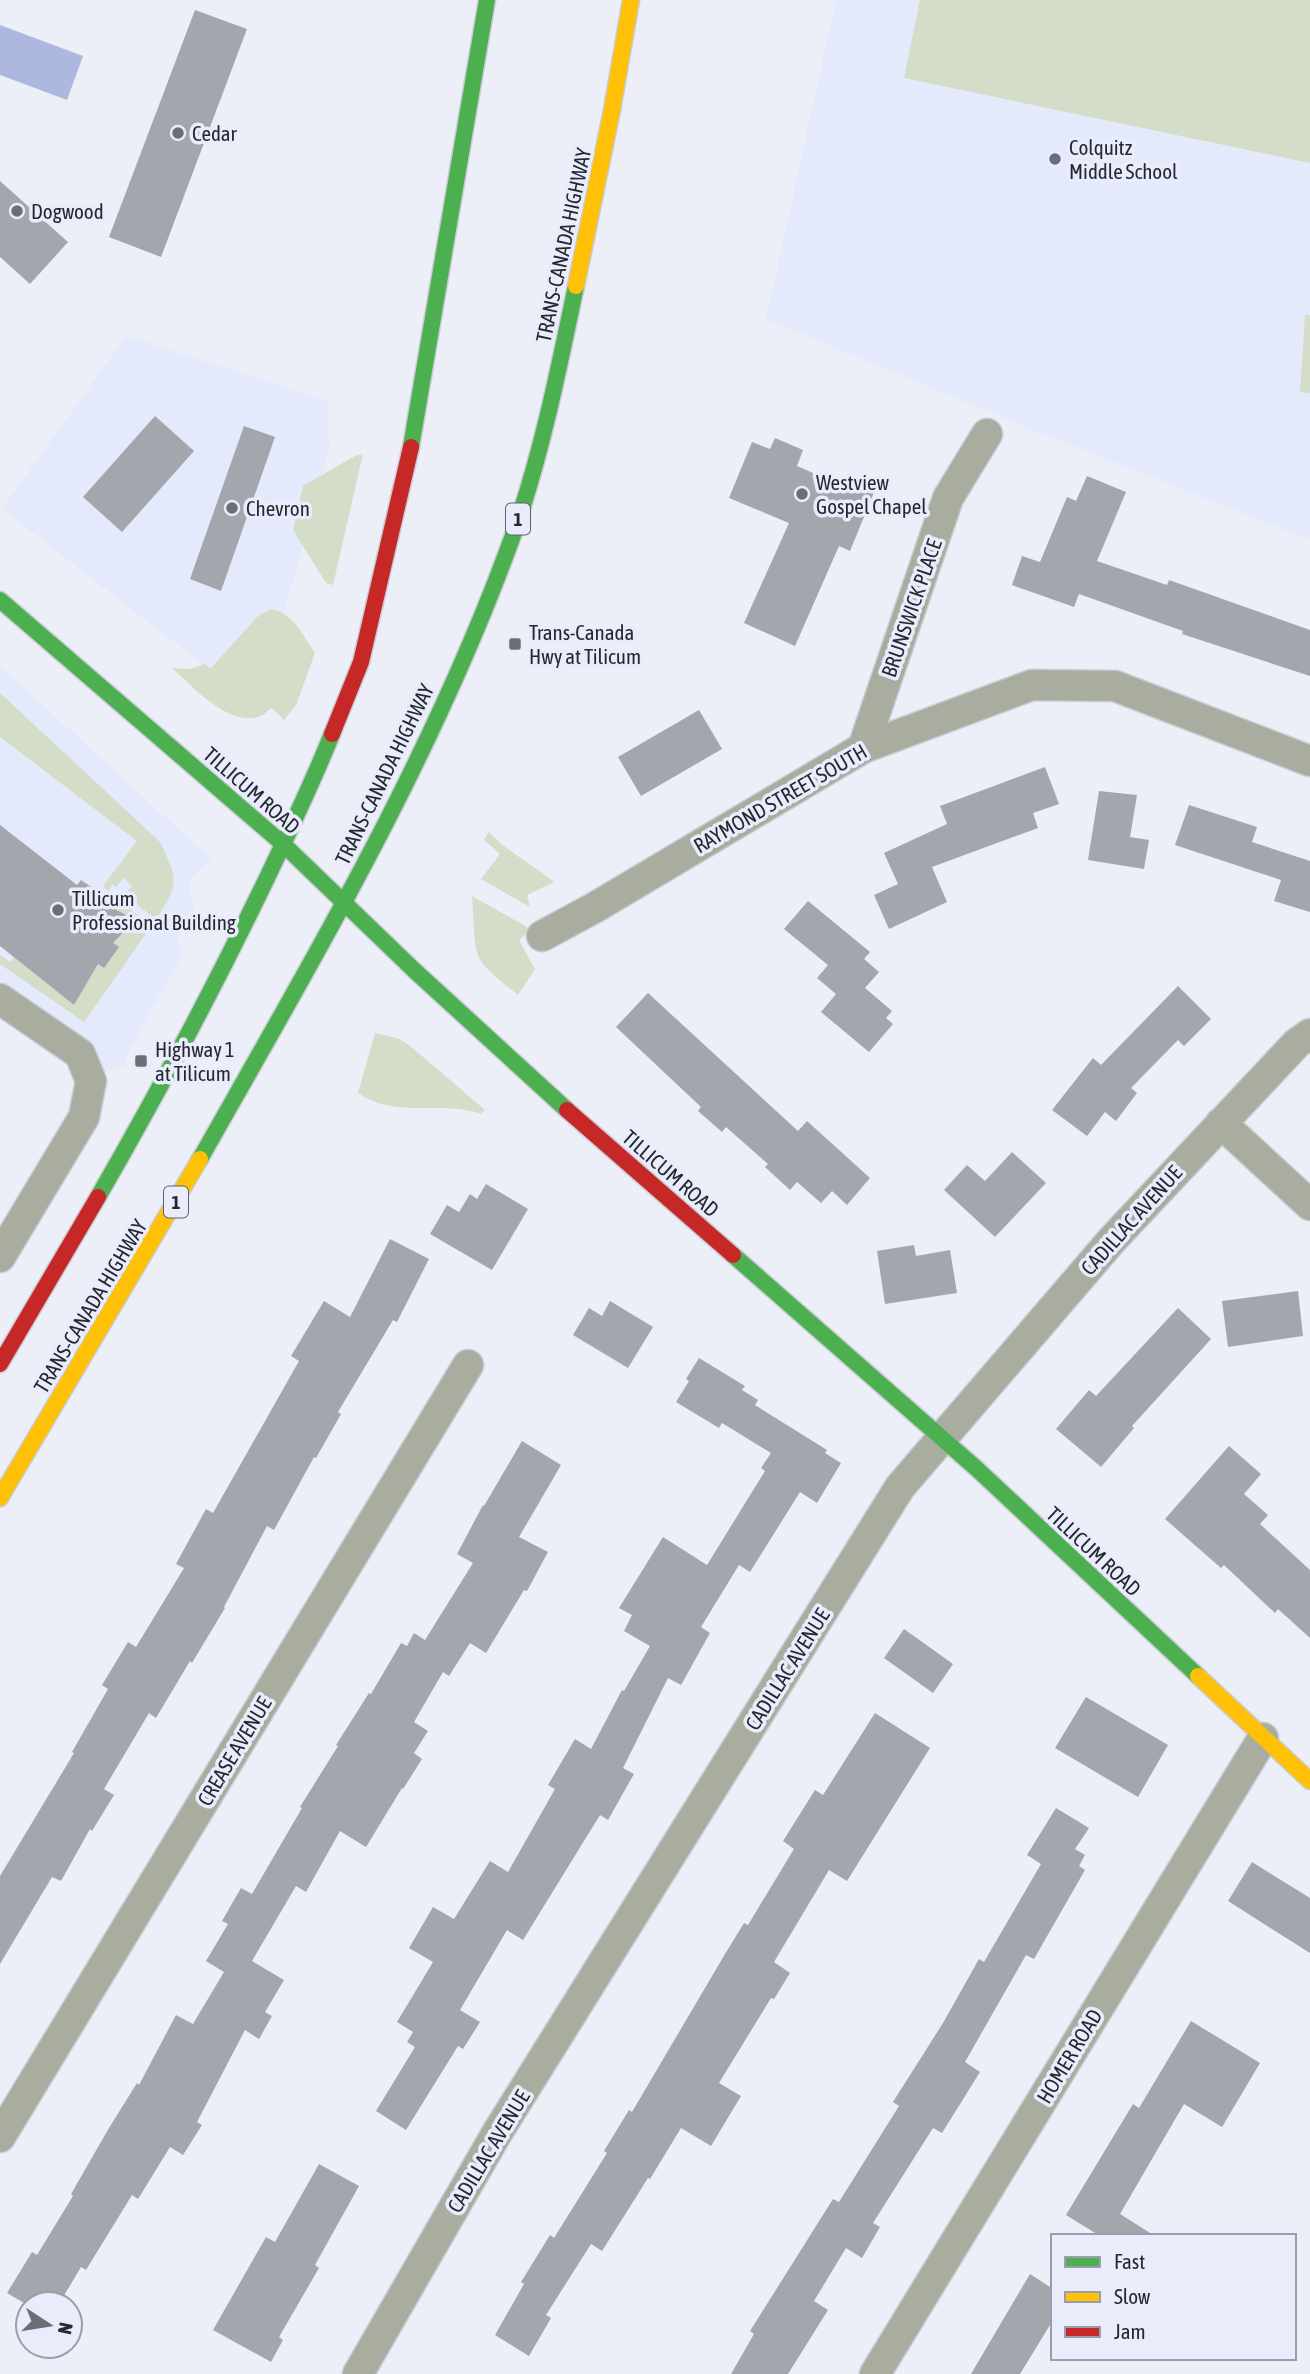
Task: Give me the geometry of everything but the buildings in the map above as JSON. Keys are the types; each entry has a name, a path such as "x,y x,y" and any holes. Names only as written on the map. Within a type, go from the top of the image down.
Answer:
{"main road":[{"path":"0,1364 154,1099 218,980 317,774 361,662 419,410 487,0"},
{"name":"TRANS-CANADA HIGHWAY","path":"0,1498 177,1201 380,836 429,738 478,624 516,526 550,414 612,110 631,0"},
{"name":"TILLICUM ROAD","path":"0,600 283,844 407,964 567,1110 942,1438 1310,1781"}],"street":[{"name":"BRUNSWICK PLACE","path":"863,748 948,498 987,435"},
{"name":"RAYMOND STREET SOUTH","path":"542,936 594,908 863,748 1032,685 1115,686 1310,761"},
{"path":"0,999 80,1054 91,1081 84,1117 0,1257"},
{"name":"CADILLAC AVENUE","path":"358,2374 497,2133 900,1487 1112,1240 1297,1043 1310,1034"},
{"path":"1221,1123 1310,1205"},
{"name":"CREASE AVENUE","path":"0,2137 468,1365"},
{"name":"HOMER ROAD","path":"875,2374 1263,1738"}],"shaded area":[{"name":"Colquitz Middle School","path":"836,0 1310,0 1310,540 1033,430 766,319"},
{"path":"126,336 328,401 329,450 258,707 2,509"},
{"path":"0,666 211,859 192,876 189,888 195,908 178,940 181,956 128,1052 125,1066 102,1071 74,1031 0,981"}],"green space":[{"path":"920,0 1310,0 1310,163 904,78"},
{"path":"1305,315 1310,315 1310,393 1300,392"},
{"path":"363,454 333,585 326,583 293,530 303,486"},
{"path":"270,609 291,620 315,653 296,705 284,720 272,708 260,716 235,716 211,703 172,668 190,669 205,664 210,669 258,616"},
{"path":"0,693 160,842 174,881 173,889 156,919 124,895 132,886 124,878 116,887 113,884 108,891 103,886 137,841 0,737"},
{"path":"489,832 554,882 527,895 530,907 481,879 500,854 484,840"},
{"path":"102,896 110,902 120,902 152,925 84,1022 0,964 0,955 11,962 14,957 74,1005 98,964 104,968 118,947 113,943 99,900"},
{"path":"472,896 527,927 527,933 519,940 535,969 518,995 489,970 478,955"},
{"path":"375,1033 397,1038 408,1044 485,1110 481,1114 450,1108 388,1106 358,1093"}],"water":[{"path":"0,25 83,56 67,100 0,75"}],"traffic: fast":[{"path":"411,447 487,0"},
{"path":"200,1159 372,850 450,691 484,610 526,497 550,407 576,286"},
{"path":"0,600 283,844 415,971 567,1110"},
{"path":"98,1197 226,960 292,826 332,734"},
{"path":"733,1255 977,1469 1198,1676"}],"traffic: slow":[{"path":"576,286 612,110 631,0"},
{"path":"0,1498 200,1159"},
{"path":"1198,1676 1310,1781"}],"traffic: jam":[{"path":"332,734 361,662 411,447"},
{"path":"567,1110 733,1255"},
{"path":"0,1364 98,1197"}],"place":[{"name":"Cedar","path":"178,133"},
{"name":"Colquitz Middle School","path":"1055,159"},
{"name":"Dogwood","path":"17,211"},
{"name":"Westview Gospel Chapel","path":"802,494"},
{"name":"Chevron","path":"232,508"},
{"name":"Trans-Canada Hwy at Tilicum","path":"515,644"},
{"name":"Tillicum Professional Building","path":"58,910"},
{"name":"Highway 1 at Tilicum","path":"141,1061"}]}
